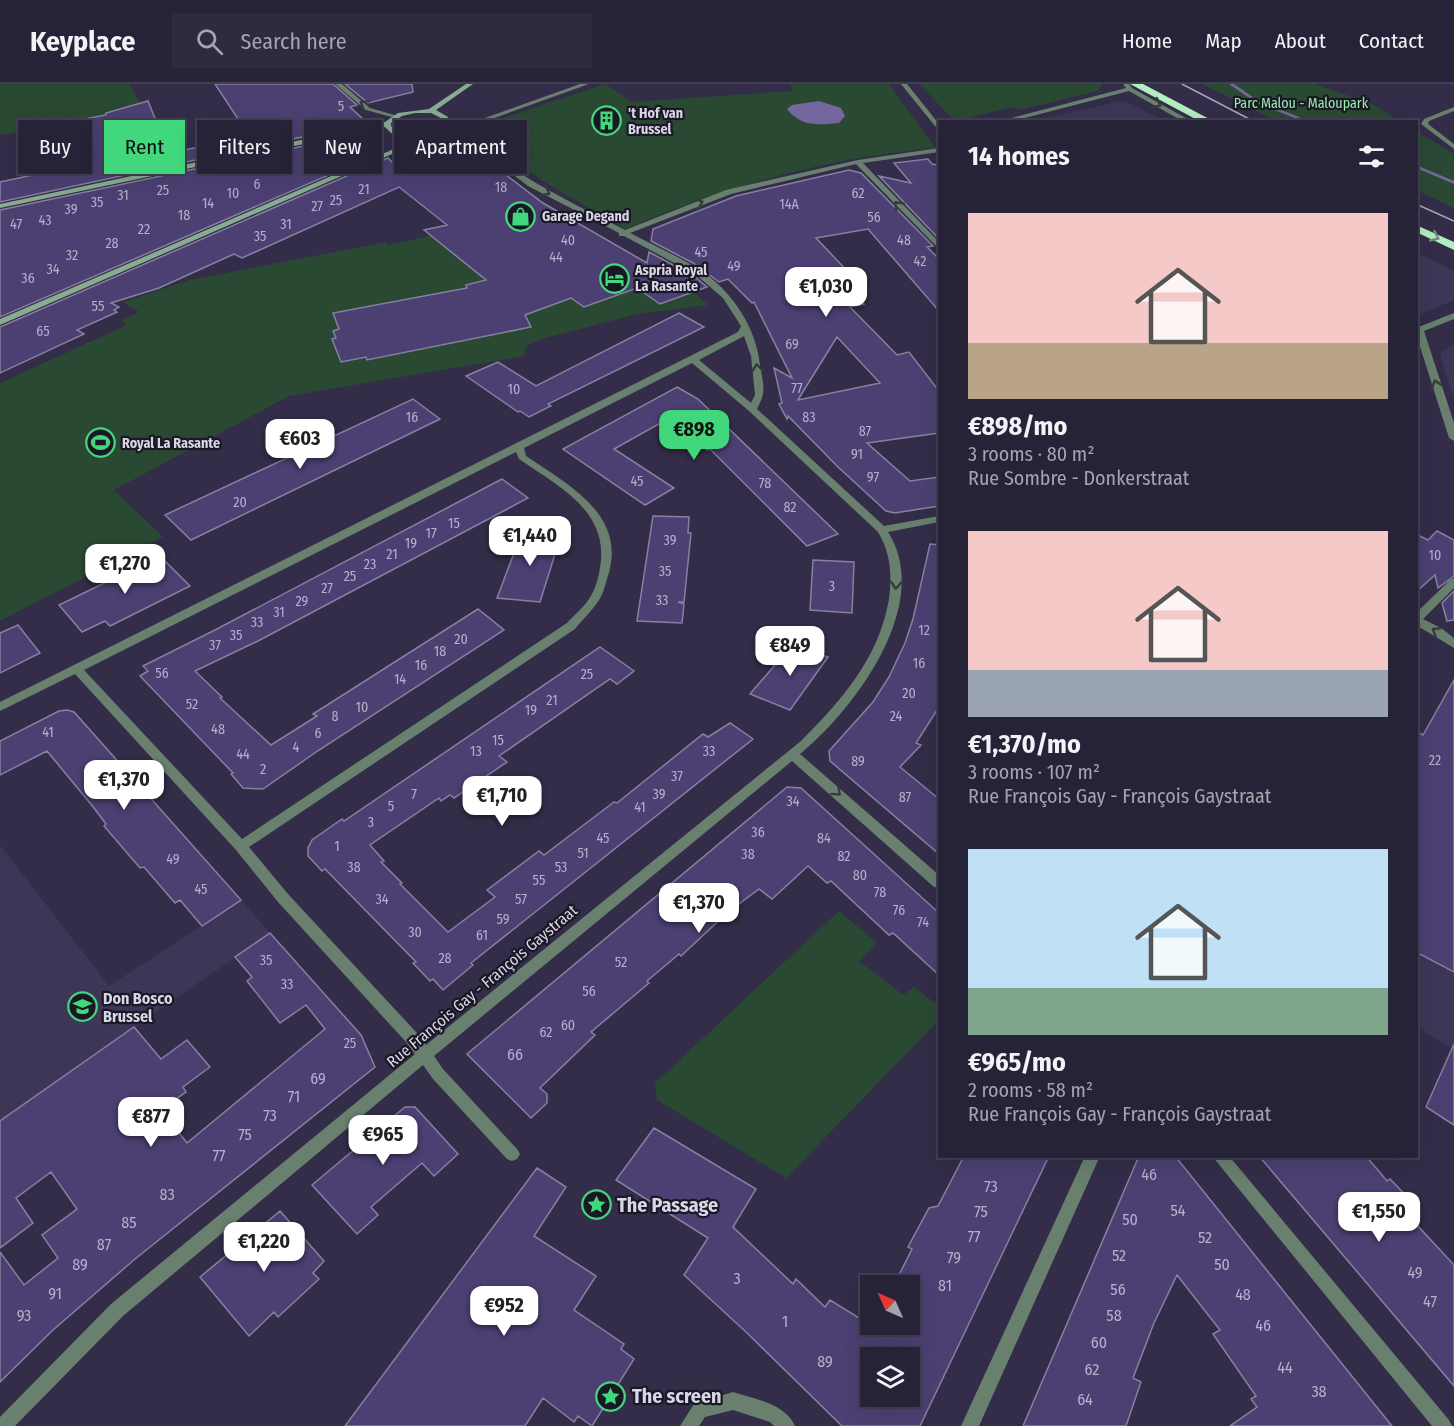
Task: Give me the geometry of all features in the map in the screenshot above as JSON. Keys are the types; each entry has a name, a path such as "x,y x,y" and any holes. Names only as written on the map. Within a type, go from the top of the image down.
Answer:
{"highway":[{"path":"1155,84 1214,119"},
{"path":"1130,86 1214,119"},
{"path":"1418,216 1454,233"},
{"path":"1418,229 1454,246"}],"street":[{"path":"338,84 368,109 395,116 415,111 430,111 446,118 446,120"},
{"path":"430,111 462,86 470,84"},
{"path":"484,120 586,84"},
{"path":"904,84 938,128"},
{"path":"1006,120 1130,86 1187,120"},
{"path":"1454,109 1426,120 1424,124 1454,147"},
{"path":"0,206 387,124 395,116"},
{"path":"387,124 394,132"},
{"path":"622,234 729,192 858,162 938,150"},
{"path":"0,322 394,151"},
{"path":"858,162 938,246"},
{"path":"517,174 531,184 622,234 698,272 726,296 745,326 755,356 760,395 752,409"},
{"path":"1418,330 1454,315"},
{"path":"0,707 734,339 742,333 745,326"},
{"path":"1418,333 1454,438"},
{"path":"693,359 752,409 882,530 938,519"},
{"path":"240,846 571,626 597,596 609,557 606,529 594,510 522,457 519,446"},
{"name":"Rue François Gay - François Gaystraat","path":"3,1426 117,1310 792,754 827,722 851,695 877,654 893,617 897,576 891,542 882,530"},
{"path":"1418,617 1454,582"},
{"path":"1418,620 1454,644"},
{"path":"76,668 240,846 283,898 411,1037 423,1057 512,1154"},
{"path":"792,754 938,882"},
{"path":"970,1426 1092,1158"},
{"path":"1221,1158 1443,1426"},
{"path":"689,1426 700,1410 734,1401 775,1415 786,1426"}],"shaded area":[{"path":"819,101 841,108 845,116 839,123 810,124 798,119 787,109 792,105"},
{"path":"1120,101 1130,103 1162,120 1037,120"},
{"path":"1418,253 1454,271 1454,300 1418,315"},
{"path":"1454,344 1454,400 1440,354"},
{"path":"1418,808 1454,825 1454,1126 1426,1107 1452,1048 1418,1028"},
{"name":"Don Bosco Brussel","path":"0,845 109,986 241,900 270,933 0,1121"}],"green space":[{"path":"0,84 130,84 143,109 82,120 18,120 18,132 0,135"},
{"name":"'t Hof van Brussel","path":"605,84 632,102 793,91 790,84 889,84 936,148 856,159 778,176 700,200 625,229 527,169 527,120 497,120"},
{"path":"919,84 1101,84 1101,87 1097,91 1020,110 1013,107 954,120"},
{"name":"Parc Malou - Maloupark","path":"1202,84 1315,84 1374,105 1398,120 1274,120"},
{"path":"1418,132 1454,154 1454,208 1418,191"},
{"name":"Royal La Rasante","path":"457,221 451,252 490,283 611,242 642,260 647,259 694,292 708,305 637,314 538,340 526,346 524,356 289,396 114,490 163,537 0,621 0,383 127,325 121,320 139,312 123,302 190,280 386,242 388,245 429,236 425,231"},
{"path":"839,911 877,943 859,961 903,995 914,987 938,1005 938,1021 786,1178 657,1100 655,1083"}],"building":[{"path":"215,84 333,84 357,105 350,107 364,120 304,120 304,137 292,139 292,120 239,120"},
{"path":"345,84 412,84 413,92 368,103"},
{"path":"148,101 156,120 104,120 104,174 130,174 0,202 0,182 38,174 92,174 92,120 79,120 106,115 106,113"},
{"path":"304,146 304,174 331,174 0,317 0,210 171,174 185,174 185,171 197,168 197,174 292,174 292,148"},
{"path":"197,147 197,160 185,162 185,150"},
{"path":"388,158 394,164 394,174 505,174 543,203 647,263 649,252 694,276 707,287 660,304 637,288 584,307 571,298 525,315 531,327 367,360 366,357 341,362 332,339 336,338 333,331 339,329 333,313 467,288 466,285 486,280 424,230 447,225 399,187 242,258 234,254 159,288 111,303 119,307 114,310 117,312 77,330 84,334 0,373 0,327 351,174 382,174 382,161"},
{"path":"928,159 932,164 938,165 938,238 879,176 911,183 894,163"},
{"path":"849,170 861,173 933,246 927,247 938,258 938,310 868,229 816,238 851,275 847,276 858,288 850,290 864,304 850,307 897,355 909,352 938,390 938,433 867,443 910,481 938,477 938,506 895,513 886,511 838,467 788,416 787,419 779,404 782,403 774,368 792,378 754,302 752,303 728,279 719,282 693,263 651,241 653,229 736,196","holes":["837,337 880,383 798,400"]},
{"path":"679,313 704,327 548,404 551,406 529,417 518,412 466,376 498,362 536,386"},
{"path":"677,387 698,399 838,534 807,546 710,449 707,450 673,416 614,449 674,488 645,505 563,449"},
{"path":"413,399 440,419 191,540 165,515"},
{"path":"502,479 528,498 258,641 195,671 222,697 220,698 271,745 317,716 313,714 478,609 504,630 263,789 243,788 231,774 233,773 140,676 148,671 143,666"},
{"path":"653,516 689,517 688,533 691,533 684,602 678,602 684,604 682,623 637,621"},
{"path":"1437,531 1454,540 1454,576 1438,588 1435,575 1418,590 1418,535 1428,540"},
{"path":"522,532 561,535 540,602 497,598"},
{"path":"930,544 938,545 938,709 916,743 921,745 900,767 938,798 938,853 830,761 829,751 873,702 889,677 913,619"},
{"path":"160,556 190,586 110,626 105,621 82,632 59,605"},
{"path":"813,560 854,562 852,613 810,610"},
{"path":"1454,591 1454,620 1447,621 1442,603"},
{"path":"18,625 40,653 0,673 0,633"},
{"path":"793,644 828,657 790,710 750,694"},
{"path":"600,647 634,671 617,684 610,679 499,756 507,762 454,798 450,795 441,801 439,798 370,845 384,861 381,862 402,883 400,884 448,932 495,897 487,890 539,851 544,855 614,802 617,803 703,734 708,737 730,723 753,739 471,963 473,965 443,990 433,979 430,981 413,963 416,962 325,869 322,871 308,856 308,848 312,840 342,819 344,821"},
{"path":"1454,680 1454,972 1418,953 1418,732 1423,735"},
{"path":"59,711 74,712 241,900 202,926 180,900 175,903 144,867 140,868 104,826 106,824 94,808 47,751 0,775 0,741"},
{"path":"787,787 801,788 938,912 938,974 893,933 889,935 831,881 827,883 808,866 772,899 759,889 727,913 681,956 679,954 647,981 649,983 591,1032 595,1035 540,1088 547,1094 547,1103 531,1118 467,1054"},
{"path":"270,933 361,1035 375,1067 135,1259 53,1330 0,1382 0,1252 24,1285 58,1258 42,1235 77,1209 51,1172 16,1198 33,1223 0,1248 0,1121 134,1027 161,1059 187,1040 210,1067 183,1087 186,1092 161,1110 187,1143 325,1029 306,1005 280,1023 247,981 252,977 235,957"},
{"path":"1454,1044 1454,1125 1426,1107"},
{"path":"405,1107 415,1107 458,1154 434,1176 422,1163 371,1207 378,1215 357,1234 312,1185"},
{"path":"654,1128 756,1189 733,1227 793,1284 796,1279 825,1307 830,1300 860,1319 860,1335 920,1335 920,1275 899,1275 912,1249 908,1247 929,1208 938,1206 963,1158 1048,1158 920,1426 842,1426 684,1275 708,1238 616,1180"},
{"path":"1138,1158 1177,1158 1392,1426 1230,1426 1257,1407 1251,1399 1256,1396 1213,1334 1220,1330 1177,1275 1154,1323 1133,1378 1141,1382 1126,1426 1023,1426"},
{"path":"1261,1158 1368,1158 1387,1181 1390,1179 1416,1206 1406,1213 1454,1265 1454,1386"},
{"path":"537,1168 566,1187 534,1236 596,1276 574,1310 624,1344 621,1349 634,1359 592,1426 578,1416 574,1422 543,1398 525,1426 345,1426"},
{"path":"280,1211 324,1261 313,1273 319,1279 278,1317 274,1312 249,1336 200,1277"}],"waterway":[{"path":"1231,84 1256,101 1304,120"},
{"path":"1418,167 1454,183"}],"tram line":[{"path":"1182,84 1251,120"},
{"path":"1418,205 1454,221"}],"place":[{"name":"'t Hof van Brussel","path":"607,121"},
{"name":"Garage Degand","path":"521,216"},
{"name":"Aspria Royal La Rasante","path":"614,278"},
{"name":"Royal La Rasante","path":"101,443"},
{"name":"Don Bosco Brussel","path":"82,1007"},
{"name":"The Passage","path":"596,1205"},
{"name":"The screen","path":"611,1396"}]}
